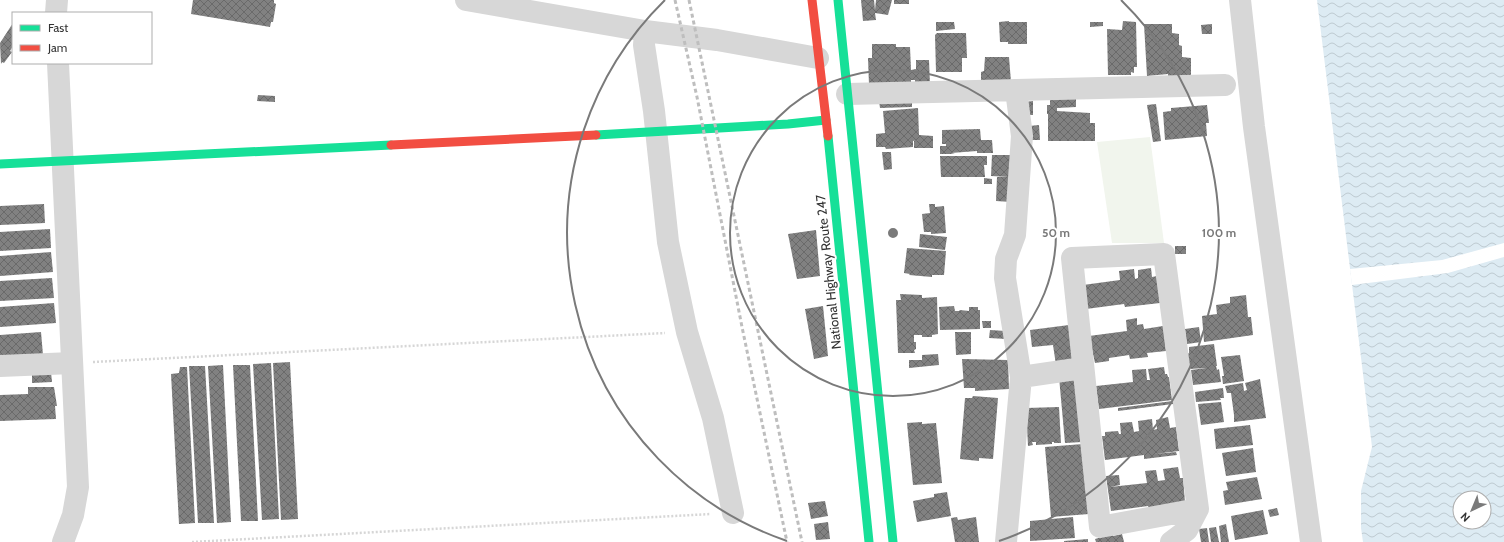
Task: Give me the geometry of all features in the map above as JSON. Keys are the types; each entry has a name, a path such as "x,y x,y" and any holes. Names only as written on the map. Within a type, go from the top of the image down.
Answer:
{"main road":[{"name":"National Highway Route 247","path":"812,0 826,120 869,542"},
{"path":"838,0 893,542"},
{"path":"0,164 656,132 788,124 826,120"}],"street":[{"path":"56,12 58,0"},
{"path":"466,0 645,31 717,40 818,58"},
{"path":"1240,0 1255,135 1311,542"},
{"path":"645,31 644,45 656,132 668,242 687,332 713,418 733,513"},
{"path":"58,64 78,487 73,515 63,542"},
{"path":"847,94 1225,85"},
{"path":"1006,542 1021,376 1004,278 1006,259 1015,235 1022,136 1016,90"},
{"path":"1170,542 1187,530 1198,509 1164,254 1072,258 1100,527 1198,509"},
{"path":"0,366 72,363"},
{"path":"1021,376 1083,368"}],"path":[{"path":"72,363 687,332"},
{"path":"192,542 733,513"}],"shaded area":[{"path":"1150,137 1164,243 1112,243 1097,142"}],"water":[{"path":"1317,0 1504,0 1504,542 1363,542 1361,528 1361,491 1372,447"}],"pier":[{"path":"1504,243 1504,257 1448,273 1352,285 1350,269 1442,260"}],"building":[{"path":"193,0 274,0 274,3 276,4 273,22 271,22 270,27 191,14"},
{"path":"861,0 874,0 875,10 876,0 892,0 888,15 875,13 876,20 863,21"},
{"path":"894,0 909,0 909,4 894,4"},
{"path":"1123,21 1136,22 1137,67 1134,67 1134,73 1131,72 1131,75 1108,75 1107,29 1122,30"},
{"path":"936,22 954,22 955,29 936,31"},
{"path":"999,22 1027,22 1027,44 1008,44 1008,42 1000,42"},
{"path":"1090,22 1103,22 1103,26 1090,27"},
{"path":"1144,24 1172,24 1172,33 1179,34 1179,45 1182,46 1182,57 1191,58 1191,77 1168,78 1168,74 1147,76"},
{"path":"1212,24 1212,34 1202,34 1201,25"},
{"path":"12,25 12,48 10,51 12,52 4,63 2,62 1,64 0,43"},
{"path":"937,33 966,33 967,58 962,58 962,72 936,72 935,35"},
{"path":"872,44 896,44 896,47 910,47 911,70 916,69 916,60 929,60 930,85 915,84 915,80 911,80 911,82 869,85 868,58 872,58"},
{"path":"985,57 1009,57 1011,82 981,83 981,72 984,71"},
{"path":"258,95 275,96 275,102 257,101"},
{"path":"1050,96 1076,96 1076,107 1057,108 1057,111 1090,113 1090,123 1095,123 1095,141 1048,141 1047,105 1050,105"},
{"path":"912,100 912,107 880,108 879,101"},
{"path":"1033,101 1033,115 1025,115 1025,102"},
{"path":"1156,104 1161,141 1153,142 1147,105"},
{"path":"1207,105 1209,123 1206,123 1207,136 1165,140 1163,112 1171,111 1171,108"},
{"path":"918,108 919,135 933,136 933,148 914,148 914,141 919,140 913,141 913,147 886,149 885,147 876,147 876,134 885,133 883,111"},
{"path":"1039,125 1040,140 1031,140 1029,126"},
{"path":"980,129 981,140 992,140 993,153 977,153 977,151 951,153 955,154 940,154 940,146 946,146 946,144 942,144 942,130"},
{"path":"882,152 891,152 892,169 884,170"},
{"path":"992,155 1014,155 1011,202 996,201 997,177 1009,177 991,176"},
{"path":"940,156 987,156 987,165 984,165 985,177 941,177"},
{"path":"984,178 992,179 992,184 984,184"},
{"path":"44,204 45,223 0,225 0,206"},
{"path":"929,204 935,204 935,207 944,206 946,233 931,234 931,232 924,232 922,214 930,213"},
{"path":"50,229 51,248 0,251 0,232"},
{"path":"816,230 820,276 797,279 788,234"},
{"path":"920,234 947,237 945,250 919,247"},
{"path":"1175,246 1186,246 1186,254 1175,254"},
{"path":"907,248 946,251 944,275 932,275 932,277 909,275 910,274 904,273"},
{"path":"51,252 53,272 0,276 0,256"},
{"path":"1151,268 1152,277 1157,276 1160,303 1125,307 1124,304 1086,309 1083,285 1120,280 1119,271 1134,269 1135,279 1138,278 1138,270"},
{"path":"52,278 54,298 0,301 0,281"},
{"path":"900,294 922,295 922,298 937,297 938,334 932,335 932,337 914,335 914,342 916,342 916,349 914,350 915,353 898,353 896,300 901,300"},
{"path":"1246,295 1248,317 1251,317 1253,335 1204,342 1202,316 1217,314 1216,305 1230,303 1230,297"},
{"path":"54,303 56,323 0,327 0,307"},
{"path":"823,306 828,356 814,359 805,309"},
{"path":"954,306 955,311 969,311 969,307 978,307 978,310 980,310 980,329 940,330 939,307"},
{"path":"1137,318 1137,325 1143,324 1144,329 1163,326 1166,351 1147,353 1148,357 1130,359 1129,355 1109,358 1109,361 1095,363 1089,336 1127,331 1126,320"},
{"path":"982,321 991,321 991,328 983,328"},
{"path":"1069,325 1074,363 1056,365 1053,345 1032,347 1030,330"},
{"path":"1199,327 1201,342 1187,344 1185,329"},
{"path":"990,330 1006,331 1006,339 989,338"},
{"path":"41,332 43,355 0,358 0,335"},
{"path":"955,332 971,332 971,354 956,355"},
{"path":"1214,344 1216,366 1217,370 1219,369 1221,382 1193,385 1191,370 1206,368 1189,369 1187,354 1189,353 1189,347"},
{"path":"938,354 939,365 909,368 909,360 922,360 922,355"},
{"path":"1240,355 1244,381 1223,384 1222,376 1224,376 1221,357"},
{"path":"962,359 1008,360 1009,389 975,391 975,388 964,388"},
{"path":"290,362 298,519 281,520 273,363"},
{"path":"271,363 279,519 262,520 253,364"},
{"path":"223,365 231,522 217,523 208,366"},
{"path":"233,365 250,365 258,521 241,521"},
{"path":"189,366 205,366 214,523 198,523"},
{"path":"180,367 187,367 195,523 179,524 171,374 179,373"},
{"path":"1164,367 1165,374 1169,377 1172,400 1099,409 1096,386 1133,382 1132,370 1146,369 1147,380 1150,380 1148,369"},
{"path":"51,372 52,382 32,383 32,373"},
{"path":"1076,375 1082,442 1065,443 1059,377"},
{"path":"1260,379 1266,418 1234,422 1231,393 1227,393 1225,386 1243,383 1244,391 1247,390 1245,383"},
{"path":"28,387 54,387 57,406 55,406 56,419 0,421 0,395 28,394"},
{"path":"1223,388 1224,398 1220,398 1221,400 1196,402 1195,392"},
{"path":"973,396 998,398 993,459 979,458 979,461 960,459 965,398 972,398"},
{"path":"1173,401 1173,404 1118,411 1118,408"},
{"path":"1221,402 1224,422 1201,425 1198,404"},
{"path":"1059,407 1061,443 1052,442 1052,444 1036,445 1036,442 1032,442 1033,445 1028,446 1026,408"},
{"path":"1168,417 1170,428 1176,427 1179,451 1154,454 1176,452 1177,455 1144,459 1144,455 1105,460 1102,436 1105,436 1105,432 1118,431 1119,434 1121,434 1120,423 1132,422 1134,432 1139,431 1138,421 1152,419 1153,430 1157,429 1156,420"},
{"path":"922,422 922,424 936,423 942,483 913,485 907,423"},
{"path":"1250,425 1253,445 1216,449 1214,429"},
{"path":"1083,444 1089,514 1051,517 1045,447"},
{"path":"1253,448 1256,472 1226,476 1222,453"},
{"path":"1178,467 1180,478 1183,478 1185,502 1149,509 1148,506 1111,511 1106,476 1119,475 1120,485 1110,487 1147,483 1145,471 1156,470 1158,481 1165,480 1163,469"},
{"path":"1257,477 1262,499 1225,505 1223,491 1228,490 1226,482"},
{"path":"947,492 951,516 917,522 913,501 934,497 934,494"},
{"path":"825,501 828,516 811,519 808,503"},
{"path":"1277,508 1279,515 1270,517 1268,510"},
{"path":"1263,510 1268,534 1235,540 1231,516"},
{"path":"957,517 958,520 976,517 979,542 955,542 951,518"},
{"path":"1073,517 1075,538 1030,541 1030,521"},
{"path":"828,522 830,539 816,540 814,524"},
{"path":"1226,524 1229,542 1221,542 1219,526"},
{"path":"1216,527 1219,542 1211,542 1209,528"},
{"path":"1207,528 1209,542 1201,542 1199,529"},
{"path":"1112,534 1113,536 1122,534 1124,542 1096,542 1095,539"},
{"path":"1088,539 1088,542 1064,542 1064,541"}],"railway":[{"path":"675,0 697,97 742,327 787,542"},
{"path":"689,0 802,542"}],"traffic: fast":[{"path":"838,0 893,542"},
{"path":"596,135 788,124 826,120"},
{"path":"828,136 869,542"},
{"path":"0,164 391,145"}],"traffic: jam":[{"path":"812,0 828,136"},
{"path":"391,145 596,135"}]}
